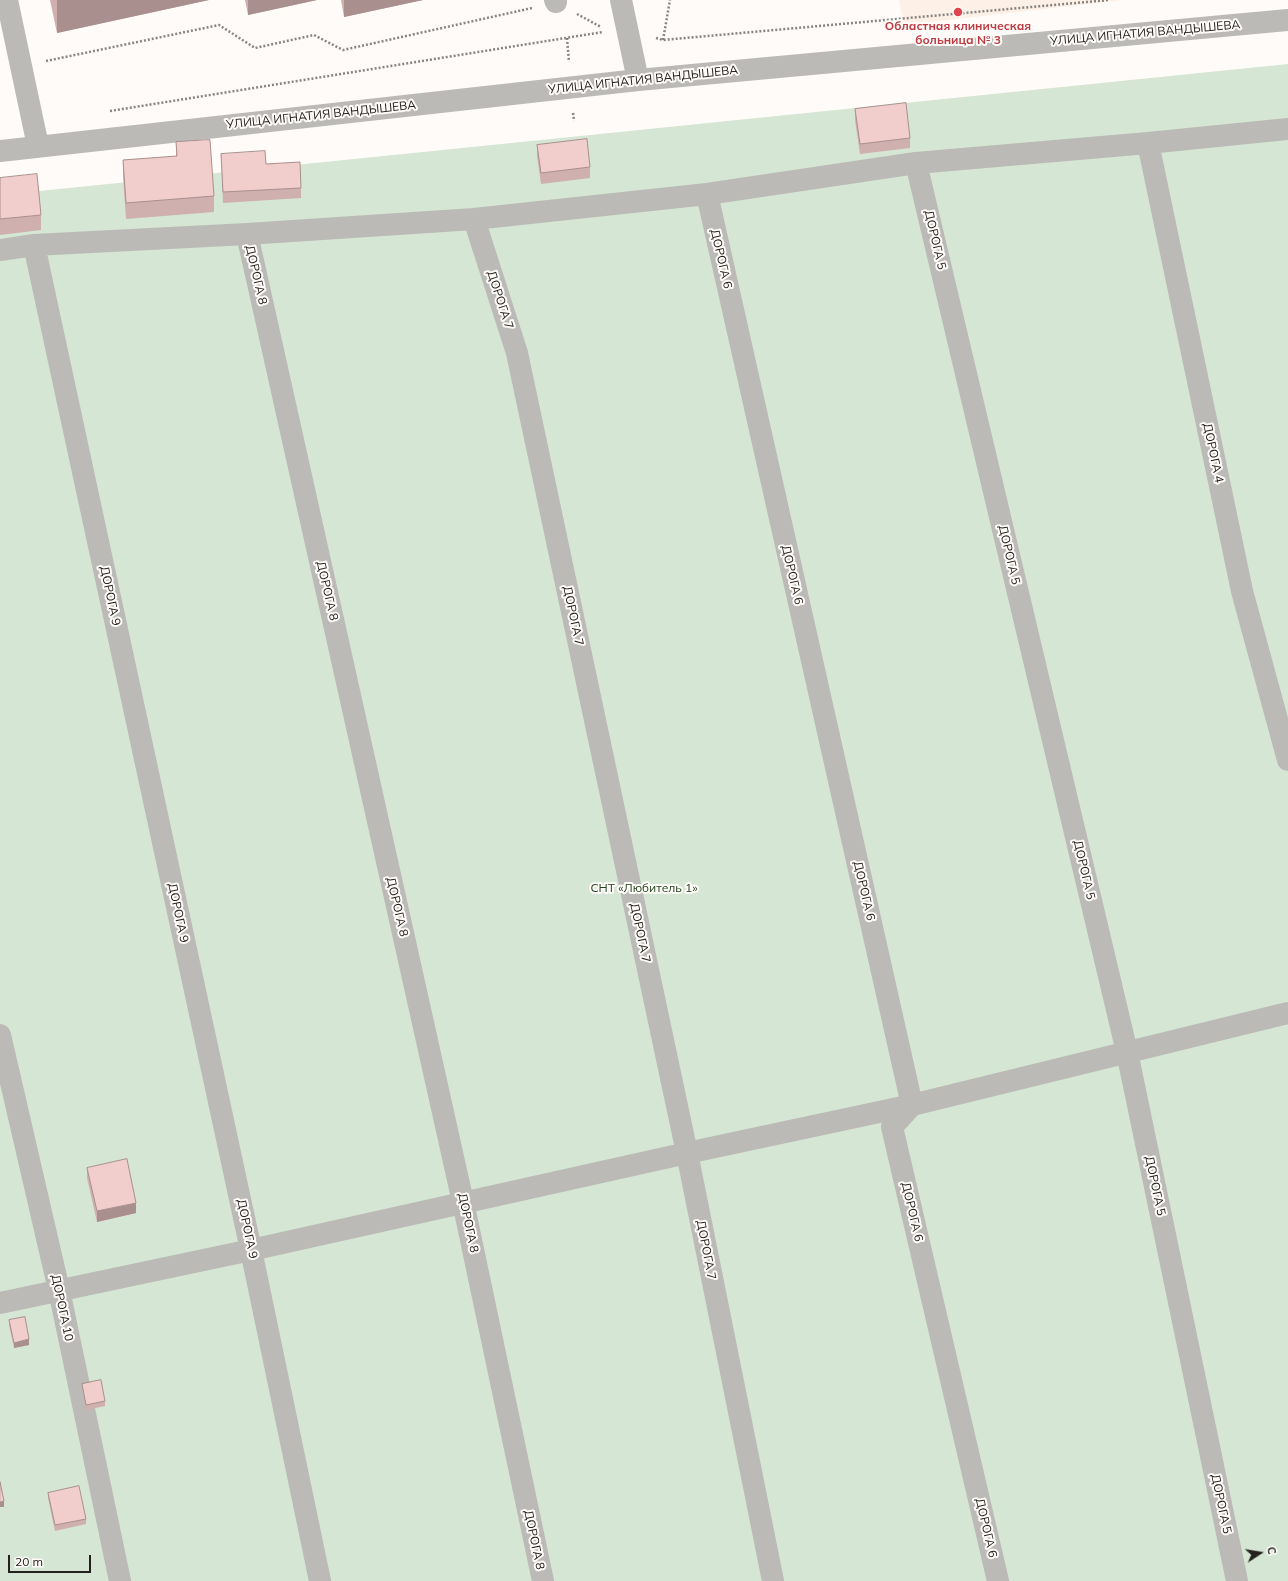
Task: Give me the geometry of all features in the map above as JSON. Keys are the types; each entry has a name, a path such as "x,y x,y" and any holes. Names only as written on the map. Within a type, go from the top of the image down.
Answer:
{"street":[{"path":"7,0 38,146"},
{"path":"621,0 638,80"},
{"name":"УЛИЦА ИГНАТИЯ ВАНДЫШЕВА","path":"0,151 638,80 1288,20"},
{"path":"0,250 34,245 247,234 474,219 707,194 916,163 1288,129"},
{"name":"ДОРОГА 4","path":"1148,143 1242,591 1288,760"},
{"name":"ДОРОГА 5","path":"916,163 1127,1052 1237,1581"},
{"name":"ДОРОГА 6","path":"707,194 912,1105 892,1127 998,1581"},
{"name":"ДОРОГА 7","path":"474,219 517,352 687,1153 773,1581"},
{"name":"ДОРОГА 8","path":"247,234 463,1202 543,1581"},
{"name":"ДОРОГА 9","path":"34,245 251,1250 320,1581"},
{"path":"0,1303 251,1250 463,1202 912,1105 1288,1013"},
{"name":"ДОРОГА 10","path":"0,1035 59,1290 120,1581"}],"path":[{"path":"663,40 670,0"},
{"path":"627,28 663,40 1109,0"},
{"path":"21,66 219,25 255,48 314,35 342,50 556,1 609,31 104,112"}],"shaded area":[{"name":"Областная клиническая больница № 3","path":"899,0 1123,0 904,25"}],"green space":[{"name":"СНТ «Любитель 1»","path":"1288,64 1288,1581 0,1581 0,195"}],"building":[{"path":"906,103 910,138 860,144 855,109"},
{"path":"587,139 590,167 541,173 537,145"},
{"path":"210,140 214,196 126,203 123,160 177,156 176,142"},
{"path":"265,151 266,164 300,162 301,188 223,192 221,154"},
{"path":"37,174 41,215 0,219 0,178"},
{"path":"127,1159 136,1203 97,1211 87,1168"},
{"path":"25,1317 29,1339 14,1343 9,1320"},
{"path":"101,1380 105,1401 86,1405 82,1384"},
{"path":"0,1482 4,1501 0,1502"},
{"path":"79,1486 86,1519 55,1525 48,1493"}],"place":[{"name":"Областная клиническая больница № 3","path":"958,12"}]}
